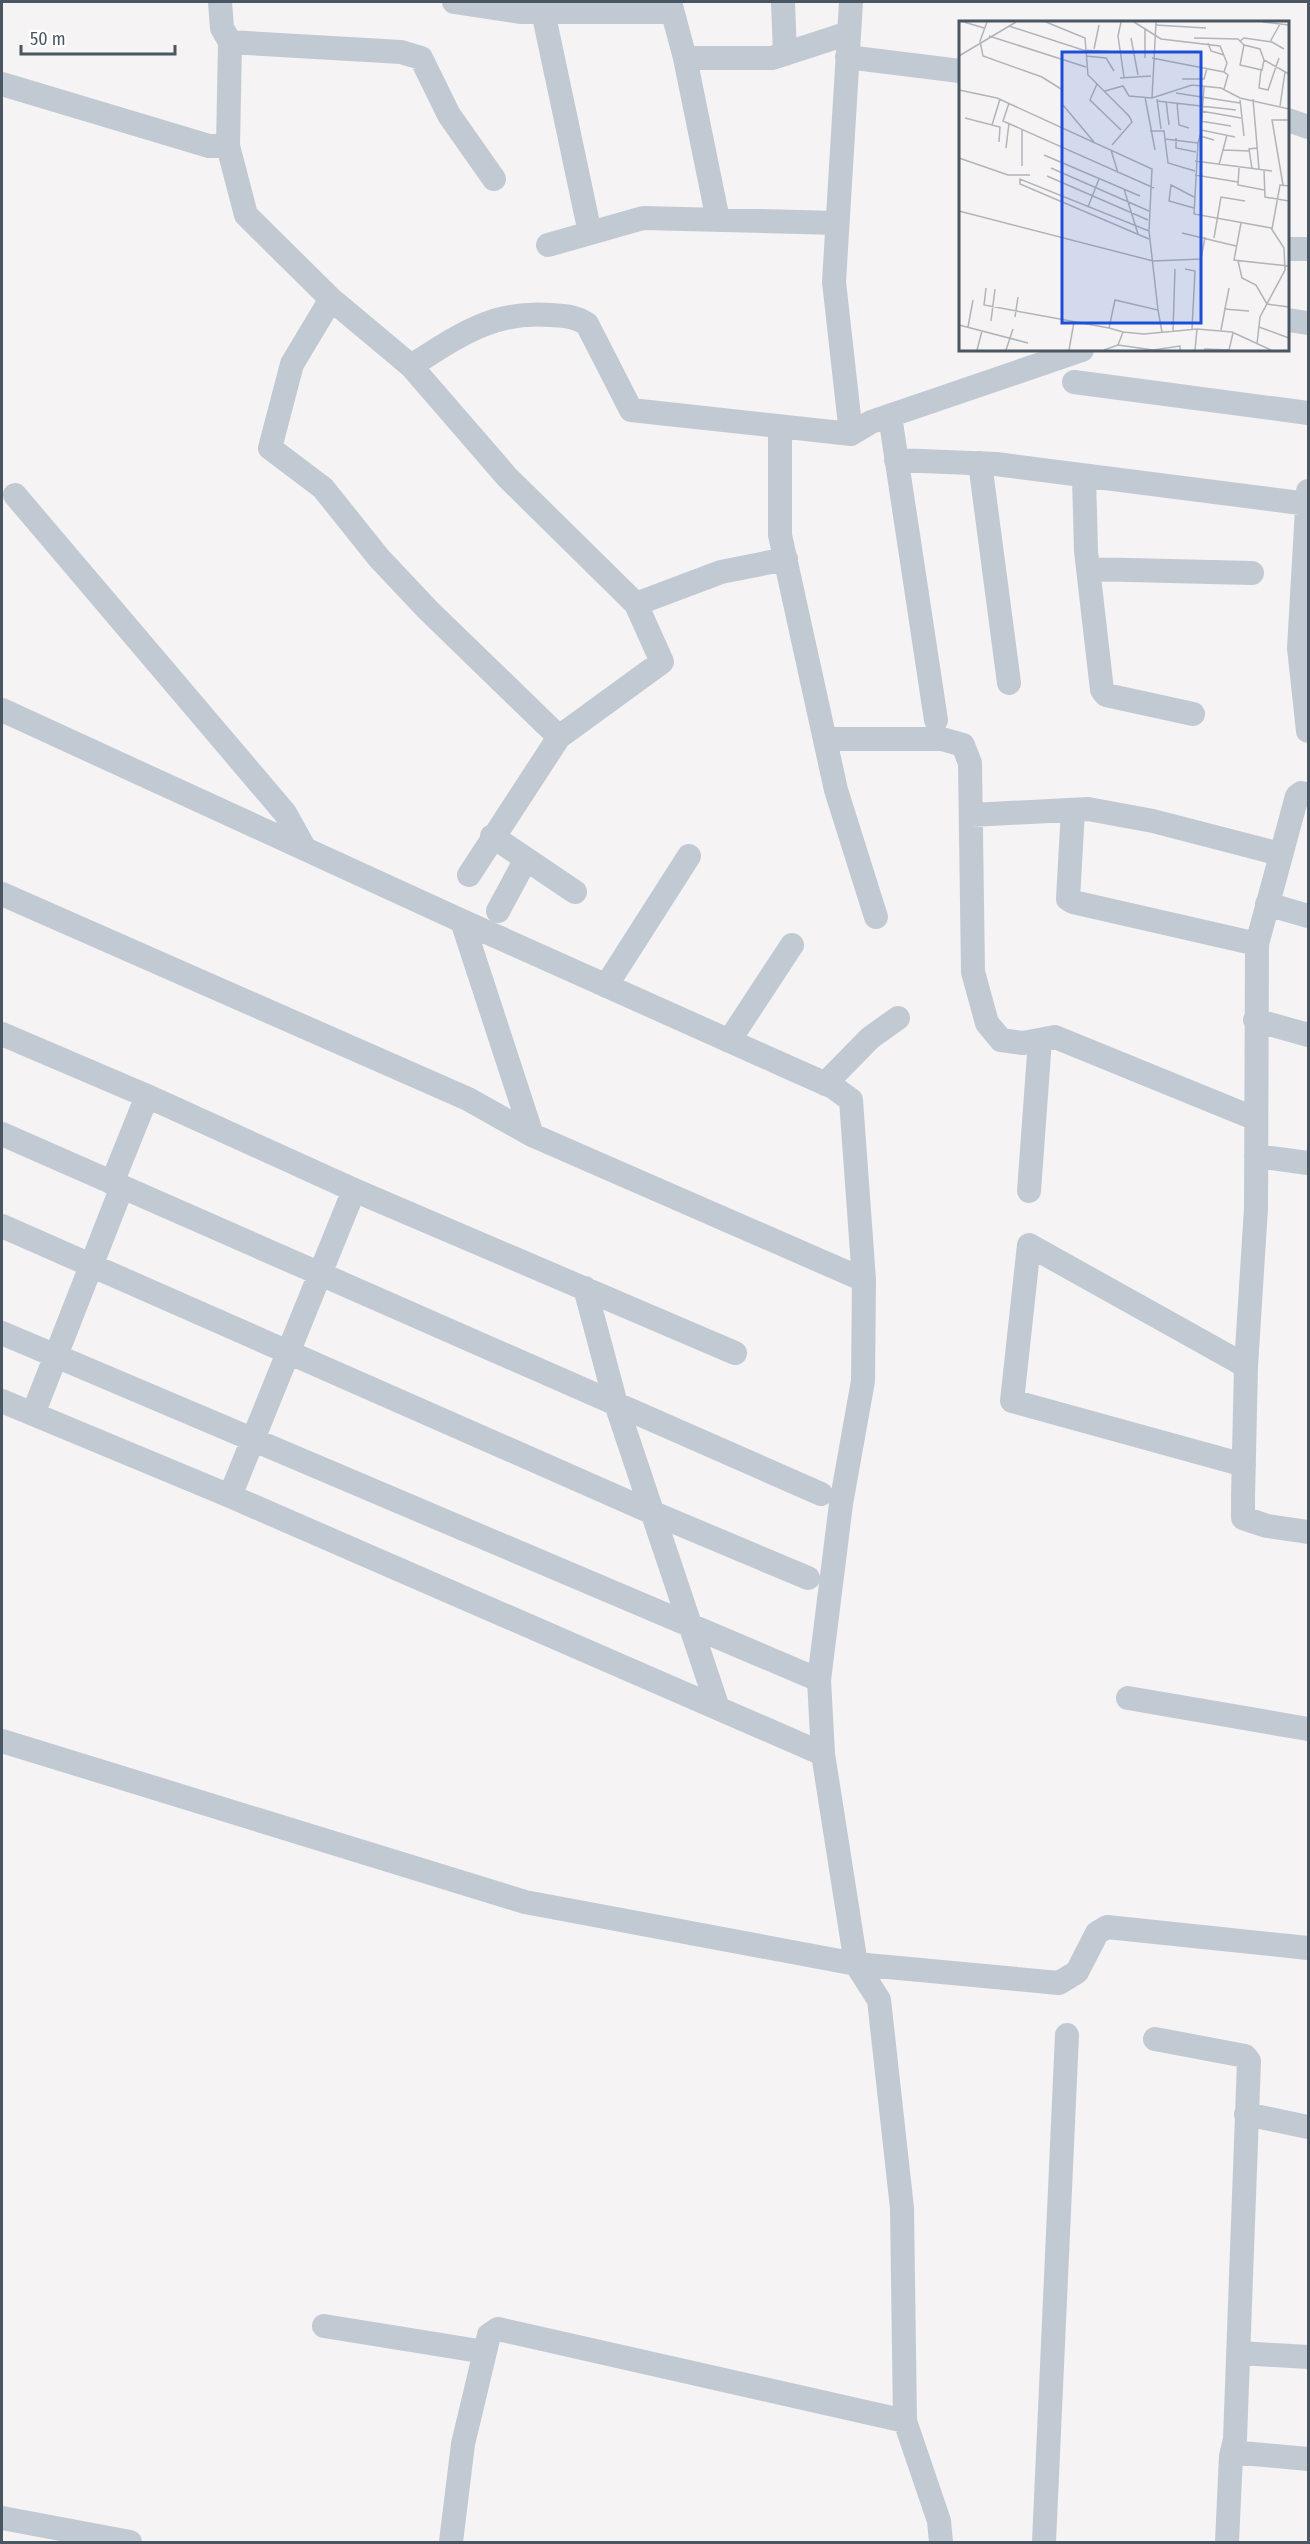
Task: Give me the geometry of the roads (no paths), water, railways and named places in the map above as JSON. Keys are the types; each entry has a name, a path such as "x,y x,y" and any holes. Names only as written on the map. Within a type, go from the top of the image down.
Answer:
{"street":[{"path":"220,2 222,28 230,42 228,146 246,214 331,299 411,366 507,477 636,604 662,662 560,736 469,875"},
{"path":"454,2 519,12 542,6 671,7 685,58 718,220"},
{"path":"783,2 785,54"},
{"path":"851,2 834,282 851,434"},
{"path":"542,6 590,233"},
{"path":"685,58 772,58 849,33"},
{"path":"230,42 401,52 420,58 449,115 494,179"},
{"path":"847,57 959,71"},
{"path":"2,84 209,146 228,146"},
{"path":"1289,121 1308,127"},
{"path":"548,245 643,218 837,223"},
{"path":"1289,249 1308,249"},
{"path":"331,299 292,364 270,448 323,488 379,558 428,610 560,736"},
{"path":"411,366 470,328 524,313 577,318 587,324 631,410 851,434 871,422 1079,351"},
{"path":"1289,320 1308,323"},
{"path":"1074,382 1308,413"},
{"path":"890,416 936,720"},
{"path":"780,427 780,535 836,790 876,917"},
{"path":"896,460 980,463 1084,477 1308,500 1304,649 1308,731"},
{"path":"980,463 1010,683"},
{"path":"1084,477 1088,569 1102,690 1106,695 1193,714"},
{"path":"15,495 285,813 304,849"},
{"path":"636,604 721,572 786,559"},
{"path":"1088,569 1252,573"},
{"path":"2,710 825,1084 851,1100 864,1280 863,1381 841,1504 819,1680 823,1754 856,1964 879,2000 902,2208 905,2421 939,2521 940,2542"},
{"path":"825,739 942,739 963,745 970,763 973,972 987,1023 1001,1040 1023,1042 1055,1037 1256,1119"},
{"path":"1308,795 1301,793 1298,796 1280,854 1257,944 1256,1208 1246,1366 1243,1518 1267,1526 1308,1532"},
{"path":"971,815 1088,809 1154,821 1280,854"},
{"path":"1073,810 1068,899 1257,944"},
{"path":"492,837 575,892"},
{"path":"606,986 690,856"},
{"path":"498,911 526,859"},
{"path":"2,894 468,1098 532,1135 864,1280"},
{"path":"1267,904 1308,916"},
{"path":"462,921 532,1135"},
{"path":"729,1041 792,945"},
{"path":"825,1084 870,1038 898,1018"},
{"path":"1255,1020 1308,1035"},
{"path":"2,1034 147,1096 354,1190 735,1353"},
{"path":"1029,1191 1040,1040"},
{"path":"33,1414 58,1357 92,1266 147,1096"},
{"path":"2,1134 821,1494"},
{"path":"1256,1156 1308,1163"},
{"path":"230,1496 354,1190"},
{"path":"2,1226 651,1512 808,1578"},
{"path":"1244,1465 1012,1401 1029,1245 1246,1366"},
{"path":"585,1288 616,1404 687,1624 718,1708"},
{"path":"2,1333 819,1680"},
{"path":"2,1401 230,1496 823,1754"},
{"path":"1128,1698 1308,1729"},
{"path":"2,1741 525,1902 856,1964 1059,1983 1077,1972 1097,1933 1107,1927 1308,1948"},
{"path":"1044,2542 1067,2035"},
{"path":"1155,2039 1245,2056 1250,2061 1246,2114 1235,2439 1232,2452 1227,2542"},
{"path":"1246,2114 1308,2127"},
{"path":"324,2326 485,2352"},
{"path":"451,2542 464,2444 489,2335 498,2329 905,2421"},
{"path":"1238,2353 1308,2357"},
{"path":"1232,2452 1308,2459"},
{"path":"2,2518 118,2542"}]}
